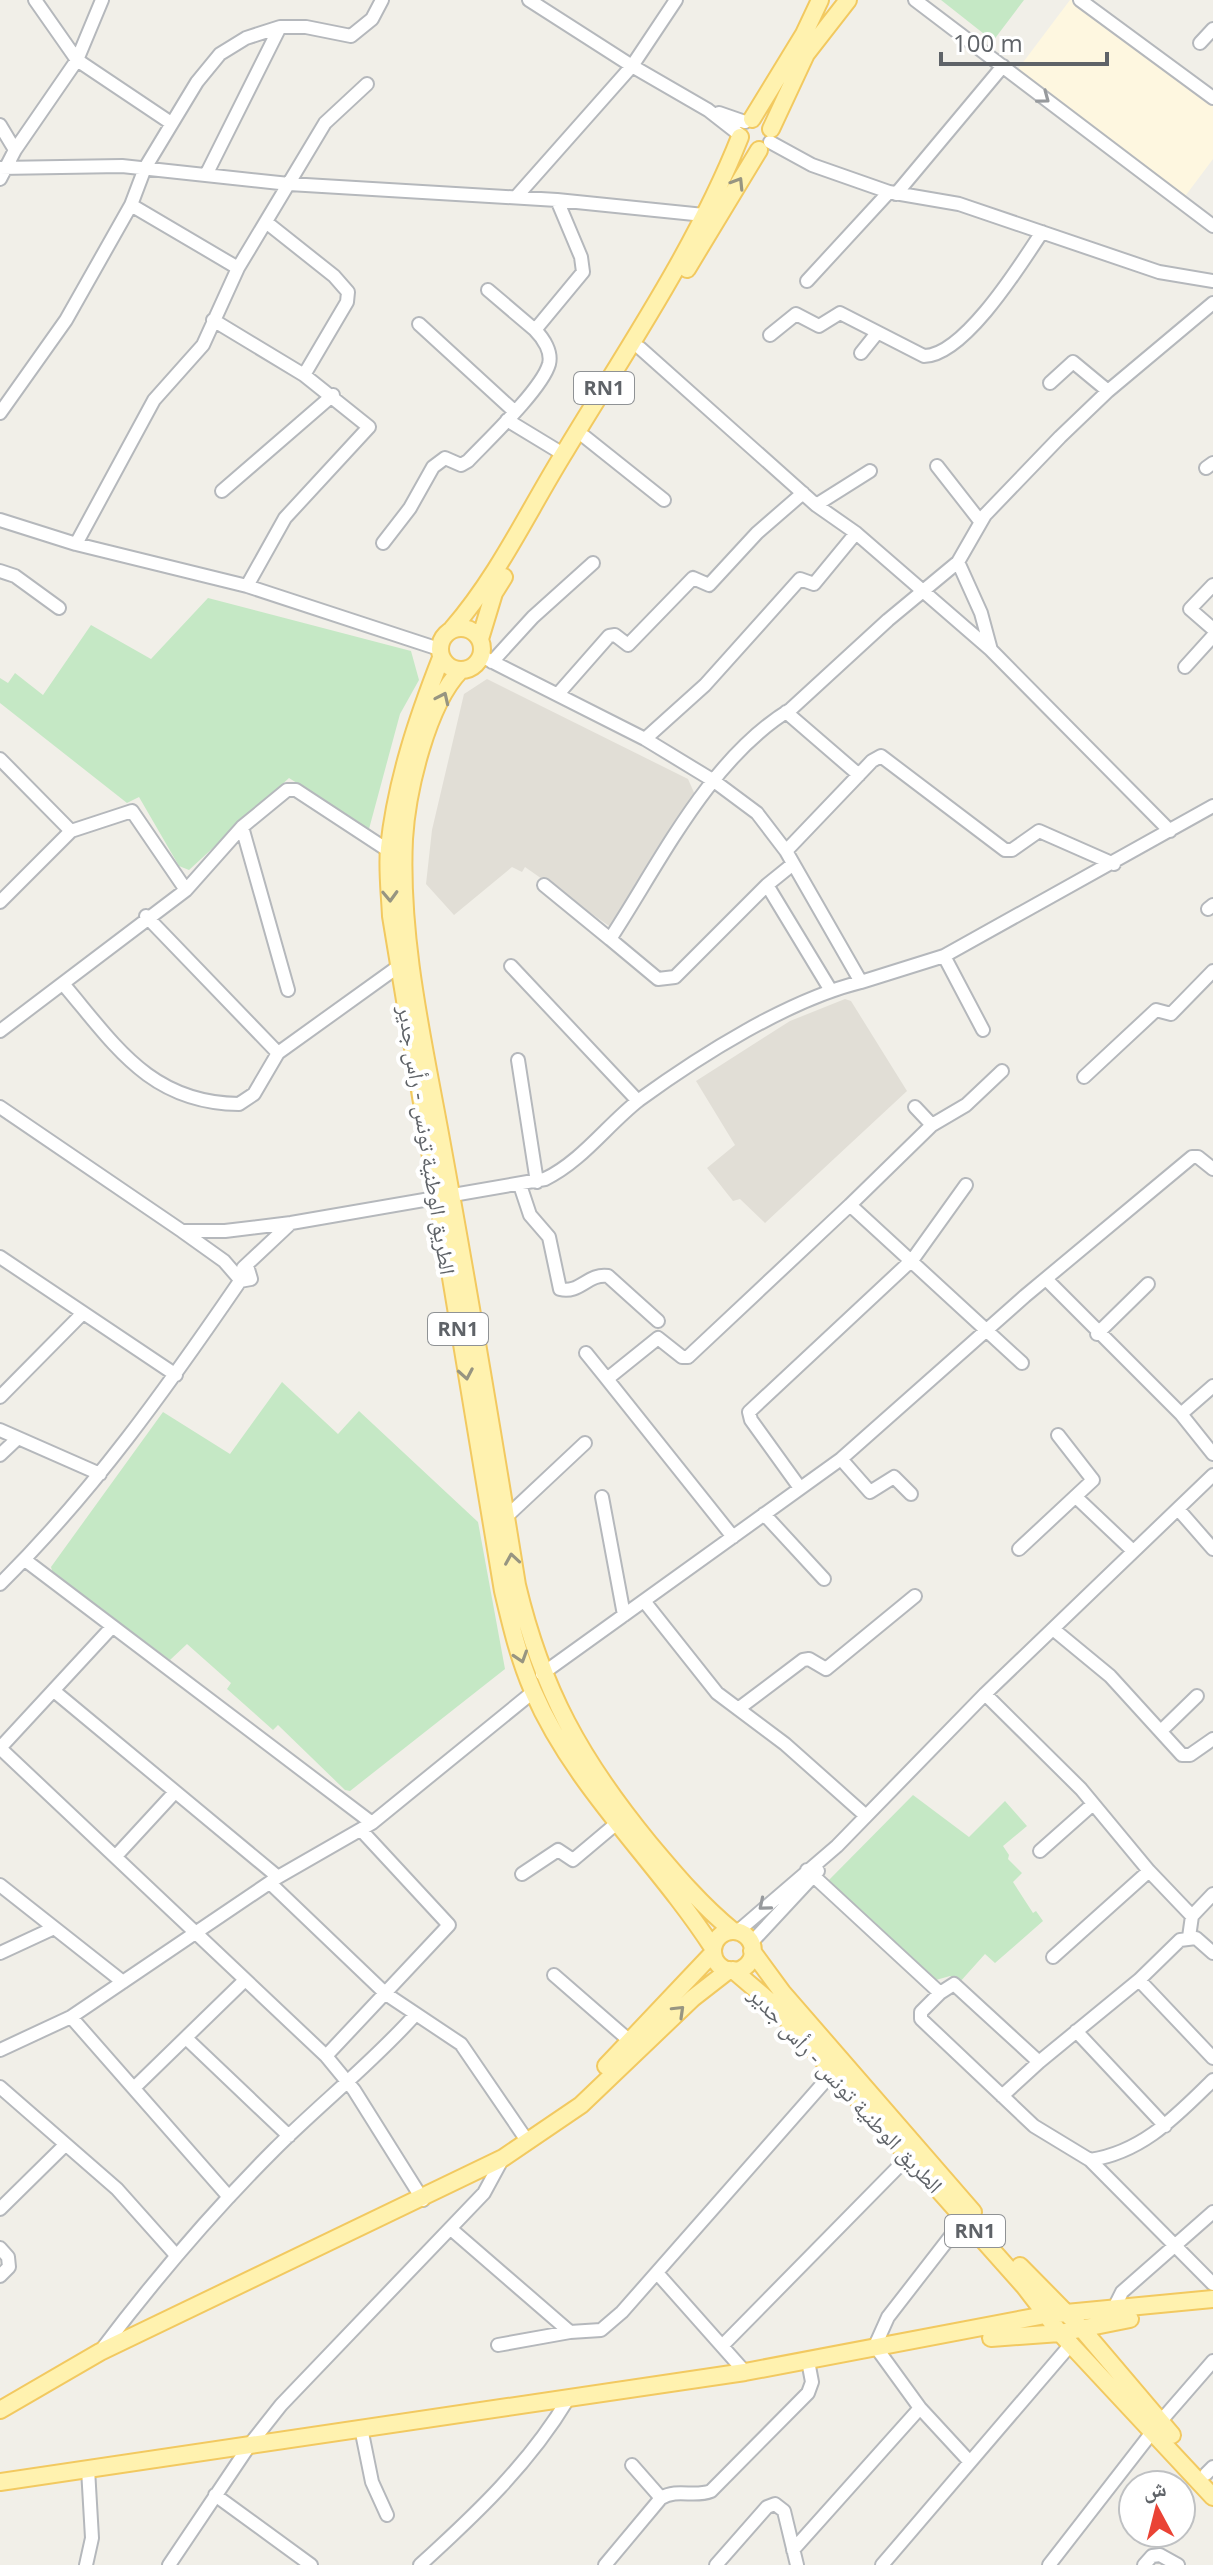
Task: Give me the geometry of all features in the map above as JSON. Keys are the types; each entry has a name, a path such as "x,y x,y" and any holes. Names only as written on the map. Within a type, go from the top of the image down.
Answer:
{"main road":[{"name":"RN1","path":"440,654 442,637 474,604 511,548 563,454 635,338 704,215 744,128 804,34 820,0"},
{"name":"RN1","path":"461,670 473,666 485,652 494,593 585,437 767,140 806,54 848,0"},
{"path":"762,119 767,140 749,149 744,128 762,119"},
{"path":"452,629 471,630 485,652"},
{"path":"440,654 450,667 461,670"},
{"name":"الطريق الوطنية تونس - رأس جدير","path":"440,654 408,751 389,851 391,916 520,1598 542,1674 601,1784 690,1890 735,1931"},
{"name":"الطريق الوطنية تونس - رأس جدير","path":"461,670 451,680 421,750 404,836 406,912 443,1195 503,1591 533,1692 591,1790 683,1902 713,1950"},
{"name":"RN1","path":"735,1931 752,1947"},
{"path":"518,2148 631,2042 713,1950 722,1934 735,1931"},
{"path":"0,2410 100,2352 423,2200 518,2148 581,2105 693,1998 731,1970 744,1967 752,1947"},
{"name":"الطريق الوطنية تونس - رأس جدير","path":"752,1947 782,1992 1028,2276 1082,2329 1213,2497"},
{"name":"RN1","path":"713,1950 716,1962 731,1970"},
{"name":"الطريق الوطنية تونس - رأس جدير","path":"731,1970 774,2005 1066,2338 1156,2426 1211,2474"},
{"path":"877,2350 1009,2325 1045,2315 1213,2299"},
{"path":"0,2482 568,2399 839,2355 1005,2336 1066,2338 1082,2329 1213,2307"},
{"path":"0,2473 37,2477"}],"street":[{"path":"35,0 77,60 171,123"},
{"path":"0,179 3,167 77,60 102,0"},
{"path":"0,413 66,320 131,205 145,168 171,123 220,54 246,38 280,27 306,27 351,36 374,16 382,0"},
{"path":"529,0 632,66 744,128"},
{"path":"659,0 668,12"},
{"path":"516,197 632,66 676,0"},
{"path":"915,0 1213,226"},
{"path":"1080,0 1213,98"},
{"path":"207,173 280,27"},
{"path":"1200,43 1213,29"},
{"path":"807,281 893,193 1003,66"},
{"path":"76,544 147,410 203,345 238,268 332,114 367,84"},
{"path":"0,125 15,150"},
{"path":"767,140 812,165 893,193 959,204 1159,272 1213,281"},
{"path":"3,167 91,164 207,173 289,184 557,200 704,215"},
{"path":"535,330 583,272 581,257 557,200"},
{"path":"131,205 238,268"},
{"path":"266,222 334,276 348,292 347,302 304,375"},
{"path":"770,335 796,314 819,326 842,314 924,356 938,353 977,321 1042,232"},
{"path":"383,543 410,508 437,462 445,458 465,464 510,416 549,363 545,343 535,330 488,290"},
{"path":"610,939 714,781 776,718 958,562 980,521 1108,391 1213,303"},
{"path":"213,320 333,395 369,429 285,518 247,586"},
{"path":"419,324 510,416 563,454"},
{"path":"861,353 877,333"},
{"path":"640,348 816,505 856,533 991,650 1170,831"},
{"path":"1050,383 1073,362 1108,391"},
{"path":"222,491 333,395"},
{"path":"585,437 664,500"},
{"path":"937,466 980,521"},
{"path":"816,505 870,471"},
{"path":"558,694 609,636 615,635 628,645 693,578 709,585 747,543 803,493"},
{"path":"0,520 76,544 247,586 440,654"},
{"path":"645,739 705,685 800,579 814,584 856,533"},
{"path":"958,562 981,613 991,650"},
{"path":"593,563 533,617 485,652 645,739 714,781 757,813 786,851 861,982"},
{"path":"0,571 15,576 59,608"},
{"path":"1213,585 1190,609 1213,629"},
{"path":"1185,667 1213,636"},
{"path":"786,712 859,775"},
{"path":"786,851 881,756 1005,850 1012,850 1039,831 1114,864"},
{"path":"0,759 71,831"},
{"path":"0,1031 64,985 146,916 186,890 242,827 277,795 296,790 389,851"},
{"path":"182,1231 225,1231 291,1223 443,1195 537,1182 560,1170 638,1101 784,1011 830,989 944,956 1212,809"},
{"path":"0,902 71,831 132,811 186,890"},
{"path":"242,827 288,990"},
{"path":"544,885 658,979 675,977 767,885 793,864"},
{"path":"767,885 830,989"},
{"path":"146,916 278,1053"},
{"path":"944,956 983,1030"},
{"path":"64,985 127,1059 159,1086 239,1104 254,1094 278,1053 399,966"},
{"path":"511,966 638,1101"},
{"path":"1084,1077 1156,1010 1171,1014 1213,971"},
{"path":"518,1060 537,1182"},
{"path":"607,1379 658,1338 682,1357 688,1357 932,1125 966,1105 1002,1071"},
{"path":"0,1107 243,1273"},
{"path":"915,1107 932,1125"},
{"path":"542,1674 841,1459 986,1330 1192,1157 1198,1157 1213,1169"},
{"path":"520,1185 530,1215 549,1237 560,1289 572,1290 595,1275 608,1276 658,1321"},
{"path":"800,1488 751,1420 749,1412 913,1259 966,1185"},
{"path":"850,1205 913,1259 1022,1363"},
{"path":"0,1584 76,1506 176,1375 243,1273 291,1223"},
{"path":"1,1260 176,1375"},
{"path":"1047,1280 1097,1334 1181,1414 1213,1454"},
{"path":"1097,1334 1148,1284"},
{"path":"0,1397 83,1313"},
{"path":"586,1353 733,1537"},
{"path":"1181,1414 1213,1386"},
{"path":"0,1430 100,1474"},
{"path":"1019,1549 1090,1484 1092,1476 1058,1435"},
{"path":"0,1455 17,1439"},
{"path":"506,1517 585,1443"},
{"path":"841,1459 870,1492 894,1477 911,1494"},
{"path":"752,1947 810,1874 985,1694 1213,1475"},
{"path":"602,1497 624,1615"},
{"path":"1076,1497 1133,1551"},
{"path":"1178,1509 1213,1549"},
{"path":"764,1514 824,1579"},
{"path":"25,1560 366,1827 448,1923 447,1929 326,2056"},
{"path":"738,1709 803,1660 809,1659 826,1669 915,1596"},
{"path":"644,1601 717,1693 785,1744 866,1816"},
{"path":"112,1627 0,1748 326,2056 348,2081 423,2200"},
{"path":"1053,1629 1110,1676 1186,1756 1213,1739"},
{"path":"54,1691 274,1880 386,1994 461,2044 518,2148 484,2193 451,2229 281,2405 251,2443 169,2565"},
{"path":"0,2050 71,2017 274,1880 366,1827 533,1692"},
{"path":"985,1694 1093,1804 1149,1871 1192,1916"},
{"path":"1162,1730 1197,1696"},
{"path":"116,1856 175,1792"},
{"path":"1040,1851 1093,1804"},
{"path":"522,1874 558,1850 573,1860 617,1823"},
{"path":"1053,1957 1149,1871"},
{"path":"735,1931 810,1874"},
{"path":"810,1874 940,1993"},
{"path":"0,1885 123,1982"},
{"path":"1189,1937 1192,1916 1213,1894"},
{"path":"0,1953 54,1928"},
{"path":"1002,2096 1139,1980 1177,1943 1189,1937 1199,1940 1213,1953"},
{"path":"554,1975 631,2042"},
{"path":"135,2087 245,1980"},
{"path":"1139,1980 1213,2058"},
{"path":"1039,2062 954,1984 921,2012 921,2019 1047,2136 1090,2160 1213,2284"},
{"path":"100,2352 175,2254 289,2136 381,2053 415,2015"},
{"path":"71,2017 229,2197"},
{"path":"1076,2031 1165,2126"},
{"path":"186,2038 289,2136"},
{"path":"498,2345 570,2332 592,2332 605,2327 658,2274 834,2071"},
{"path":"1090,2160 1128,2151 1165,2126 1213,2080"},
{"path":"0,2087 117,2189 175,2254"},
{"path":"0,2209 65,2145"},
{"path":"723,2345 908,2157"},
{"path":"1113,2310 1122,2292 1213,2212"},
{"path":"964,2219 888,2317 877,2350 920,2408 969,2461"},
{"path":"451,2229 570,2332"},
{"path":"0,2248 8,2257 9,2267 0,2276"},
{"path":"658,2274 745,2372"},
{"path":"882,2565 1066,2338"},
{"path":"605,2565 661,2498 670,2493 703,2494 711,2491 808,2393 812,2382 808,2361"},
{"path":"1049,2565 1156,2426 1213,2361"},
{"path":"420,2565 486,2505 535,2450 568,2399"},
{"path":"793,2550 920,2408"},
{"path":"361,2428 372,2482 387,2515"},
{"path":"632,2465 661,2498"},
{"path":"86,2565 92,2538 88,2469"},
{"path":"215,2495 311,2565"},
{"path":"716,2565 771,2505 783,2508 797,2565"},
{"path":"1144,2565 1152,2556 1160,2555 1178,2565"}],"shaded area":[{"path":"1070,0 1092,0 1213,90 1213,159 1177,207 1009,81"},
{"path":"487,679 688,779 696,797 612,928 525,867 522,872 512,867 454,915 426,884 432,830 464,694"},
{"path":"845,999 851,1001 907,1091 765,1223 740,1199 733,1201 707,1168 735,1145 696,1081 790,1021"}],"green space":[{"path":"941,0 1024,0 993,41"},
{"path":"208,598 411,651 419,680 400,714 369,829 289,778 189,870 179,866 139,797 127,803 0,703 0,678 8,683 15,673 43,695 91,625 151,659"},
{"path":"282,1382 338,1434 359,1411 478,1522 505,1669 350,1791 345,1790 278,1725 273,1730 227,1689 231,1683 187,1644 170,1660 53,1574 51,1567 163,1412 230,1454"},
{"path":"913,1795 969,1837 1005,1801 1027,1826 1003,1846 1008,1859 1022,1873 1013,1882 1033,1913 1036,1911 1043,1921 995,1963 985,1954 959,1983 950,1976 936,1980 827,1882"}]}
